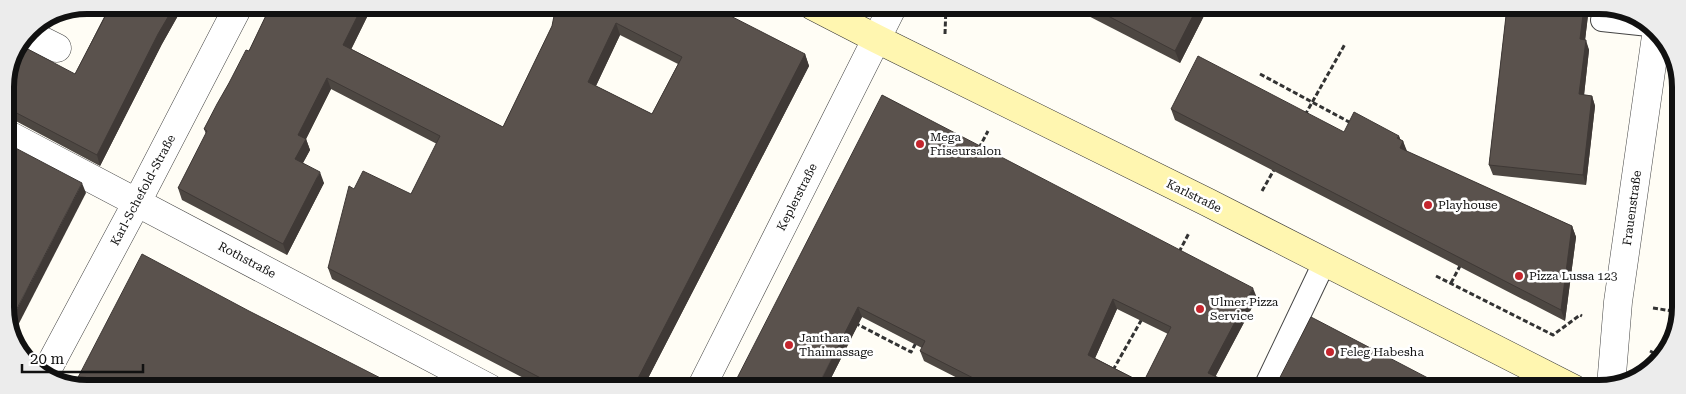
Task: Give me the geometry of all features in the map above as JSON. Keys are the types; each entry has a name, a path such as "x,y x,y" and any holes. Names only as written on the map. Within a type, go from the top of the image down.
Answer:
{"main road":[{"name":"Karlstraße","path":"829,14 1207,202 1556,380"}],"street":[{"name":"Karl-Schefold-Straße","path":"48,369 138,202 234,14"},
{"name":"Keplerstraße","path":"705,380 889,14"},
{"path":"34,37 57,48"},
{"name":"Frauenstraße","path":"1611,379 1618,302 1655,40"},
{"name":"Rothstraße","path":"14,137 474,380"}],"lane":[{"path":"1602,20 1634,23"},
{"path":"1268,380 1324,263"}],"path":[{"path":"1304,118 1345,44"},
{"path":"1260,74 1351,123"},
{"path":"977,153 1003,102"},
{"path":"1262,192 1276,167"},
{"path":"1178,253 1207,202"},
{"path":"1451,283 1464,257"},
{"path":"1112,372 1145,312"},
{"path":"852,321 911,352 920,335"}],"building":[{"path":"106,14 170,14 97,155 14,112 16,68 25,48 75,74"},
{"path":"267,14 358,14 343,45 503,127 552,26 554,14 727,14 805,54 637,380 545,380 328,268 349,186 354,189 363,171 411,194 440,136 327,78 298,135 306,139 295,159 320,172 283,244 178,188 207,131 204,129 246,50 249,51","holes":["616,23 682,57 652,114 588,82"]},
{"path":"1104,14 1194,14 1175,51"},
{"path":"1506,14 1583,14 1580,39 1586,40 1579,94 1592,96 1583,175 1489,165"},
{"path":"1198,56 1344,132 1354,112 1399,136 1397,138 1403,141 1400,148 1572,226 1561,310 1171,109"},
{"path":"882,95 1253,288 1208,373 1223,380 1144,380 1171,327 1113,299 1088,355 1137,380 977,380 920,351 925,341 858,307 821,380 736,380"},
{"path":"14,147 82,183 14,314"},
{"path":"142,254 384,380 87,380 77,379"},
{"path":"1672,299 1671,321 1668,331"},
{"path":"1311,317 1432,380 1279,380"}],"place":[{"name":"Mega Friseursalon","path":"920,144"},
{"name":"Playhouse","path":"1428,205"},
{"name":"Pizza Lussa 123","path":"1519,276"},
{"name":"Ulmer Pizza Service","path":"1200,309"},
{"name":"Janthara Thaimassage","path":"789,345"},
{"name":"Feleg Habesha","path":"1330,352"}]}
